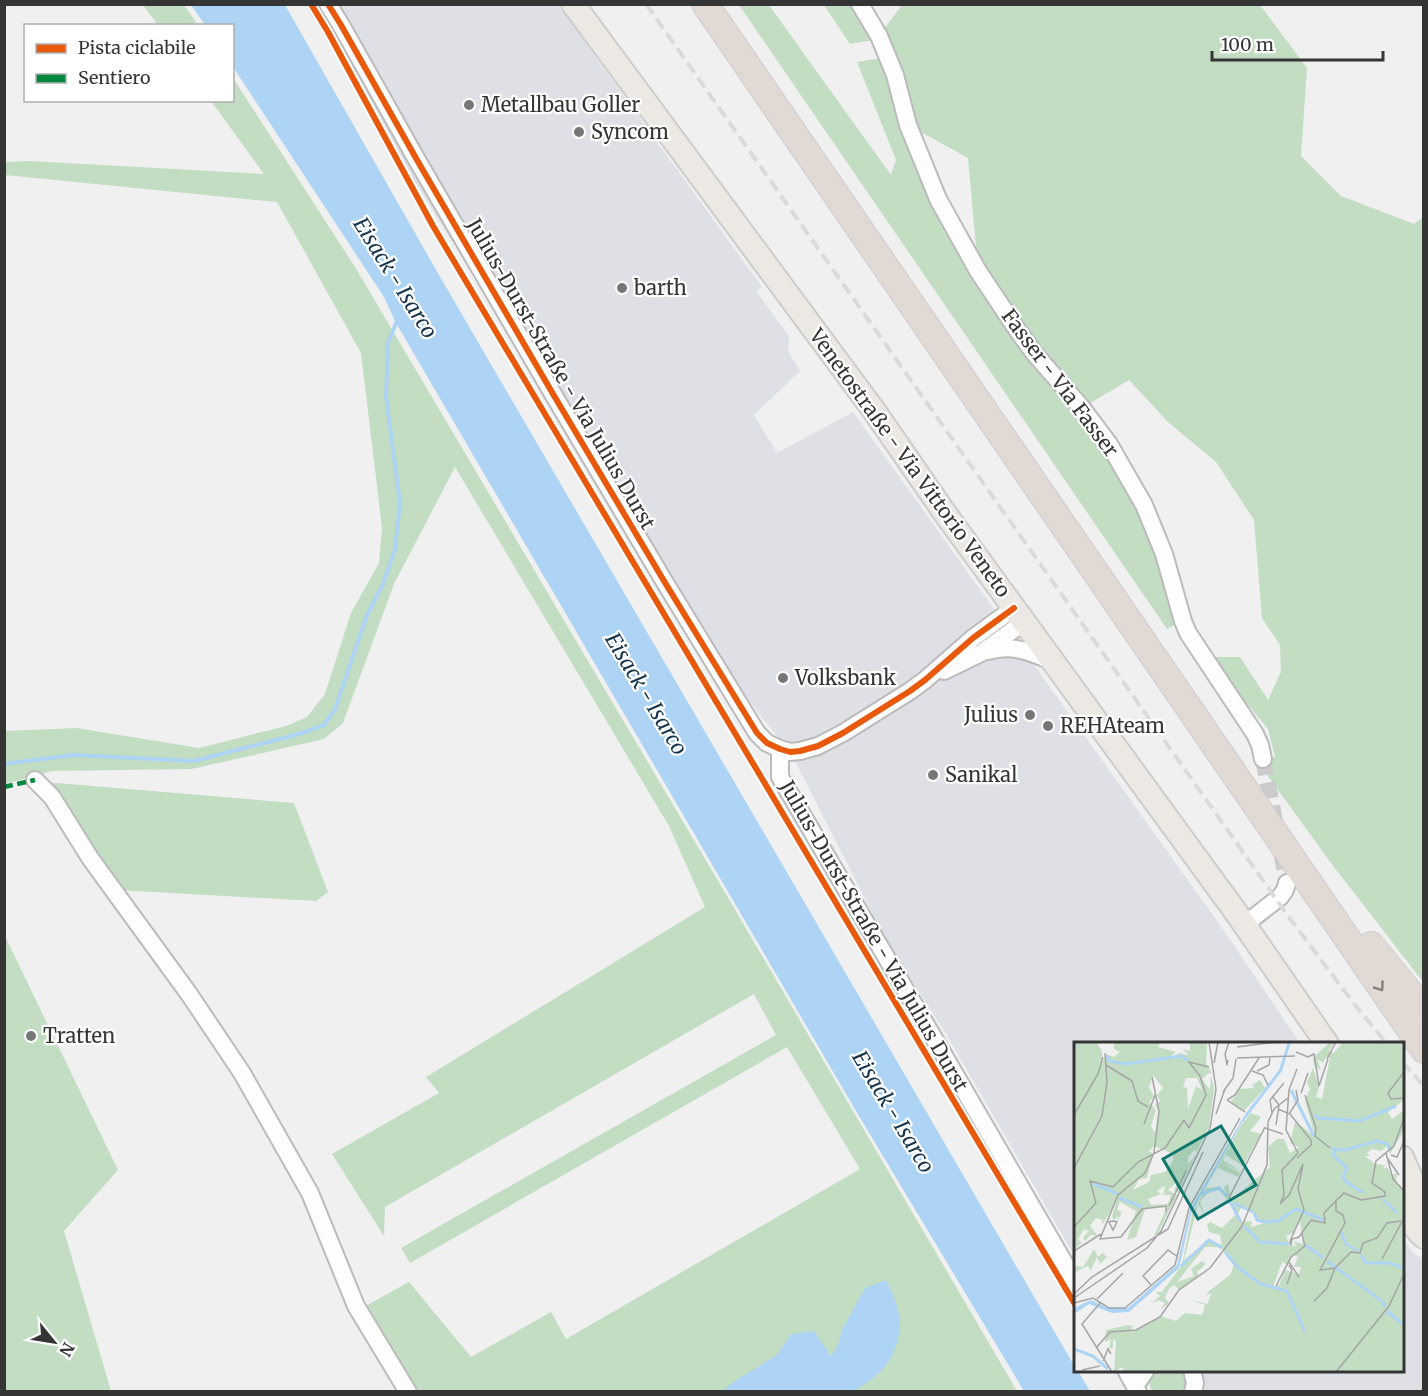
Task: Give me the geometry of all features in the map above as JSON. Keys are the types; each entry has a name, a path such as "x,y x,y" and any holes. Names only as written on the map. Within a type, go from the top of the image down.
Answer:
{"highway":[{"path":"705,4 1424,1050"},
{"path":"724,4 1354,923 1424,1010"}],"main road":[{"name":"Venetostraße - Via Vittorio Veneto","path":"573,4 875,412 944,512 1244,924 1325,1042"},
{"path":"1404,1152 1424,1172"},
{"path":"1404,1162 1420,1195 1414,1205 1412,1219 1417,1231 1424,1237"}],"street":[{"name":"Julius-Durst-Straße - Via Julius Durst","path":"328,4 471,253 731,693 757,733 767,743 780,749 780,777 1074,1280"},
{"name":"Fasser - Via Fasser","path":"860,4 879,36 895,75 908,125 938,199 978,271 1018,331 1109,444 1144,505 1164,554 1188,633 1255,734 1263,759"},
{"path":"925,680 973,638 1019,615"},
{"path":"981,653 1019,615"},
{"path":"780,749 790,752 818,746 843,734 925,680 981,653 1001,647 1018,648 1053,662"},
{"path":"35,780 52,797 90,858 189,994 242,1073 310,1193 356,1306 408,1392"},
{"path":"1244,924 1280,897 1287,883"},
{"path":"1127,1372 1136,1389"},
{"path":"1136,1389 1145,1372"},
{"path":"1192,1372 1195,1383 1193,1392"}],"shaded area":[{"path":"305,5 558,5 762,287 756,291 789,336 788,351 800,371 754,415 777,453 853,412 1220,925 1299,1042 1074,1042 1074,1255 945,1032 888,944 793,757 691,626"},
{"path":"1404,1240 1413,1253 1423,1259 1423,1391 1153,1391 1142,1372 1404,1372"}],"green space":[{"path":"143,5 184,5 197,24 157,24"},
{"path":"739,5 769,5 891,175 896,160 857,62 882,58 879,36 902,5 1260,5 1307,68 1301,156 1341,196 1414,224 1423,217 1423,982 1331,863 1257,761 1275,757 1268,729 1208,657 1240,657 1268,700 1281,672 1280,645 1262,618 1254,520 1216,462 1168,422 1129,380 1082,408 1144,505 1183,621 1167,629","holes":["908,125 968,158 978,269"]},
{"path":"824,5 853,5 873,40 850,44"},
{"path":"234,80 355,267 1017,1391 418,1391 362,1308 409,1282 471,1357 551,1312 566,1339 860,1169 787,1047 410,1263 401,1248 776,1035 754,994 385,1207 384,1236 332,1154 439,1093 426,1077 705,907 669,826 455,467 394,584 343,723 324,739 192,769 52,771 5,784 5,731 77,728 199,748 286,726 307,717 325,694 351,613 379,563 382,528 361,353 277,202 5,175 5,162 29,161 264,174 212,102 234,102"},
{"path":"45,782 294,803 328,892 316,901 118,890"},
{"path":"4,934 118,1170 64,1231 111,1391 5,1391"},
{"path":"1153,1372 1184,1372 1186,1386 1184,1391 1153,1392 1150,1386"}],"water":[{"name":"Eisack - Isarco","path":"191,5 285,5 439,275 1074,1365 1074,1372 1079,1372 1090,1391 1024,1391 856,1111 396,323 384,297 234,69 234,24 204,24"},
{"path":"886,1280 897,1307 900,1329 892,1356 882,1370 868,1382 851,1392 722,1391 777,1355 791,1334 814,1331 831,1356 865,1288"}],"waterway":[{"name":"Eisack - Isarco","path":"4,764 73,755 194,761 299,734 324,725 335,709 367,615 383,584 395,549 400,503 386,397 388,343 397,321"}],"tunnel":[{"path":"1263,759 1287,883"}],"railway":[{"path":"646,4 1288,916 1385,1042"},
{"path":"1404,1064 1424,1086"}],"marked path":[{"path":"4,787 35,780"}],"cycle path":[{"path":"311,4 433,226 1074,1303"},
{"path":"328,4 553,394 664,581 757,733 767,743 790,752 800,751 818,746 843,733 910,691 973,638 1014,608"}],"place":[{"name":"Metallbau Goller","path":"469,105"},
{"name":"Syncom","path":"579,132"},
{"name":"barth","path":"622,288"},
{"name":"Volksbank","path":"783,678"},
{"name":"Julius","path":"1030,715"},
{"name":"REHAteam","path":"1048,726"},
{"name":"Sanikal","path":"933,775"},
{"name":"Tratten","path":"31,1036"}]}
